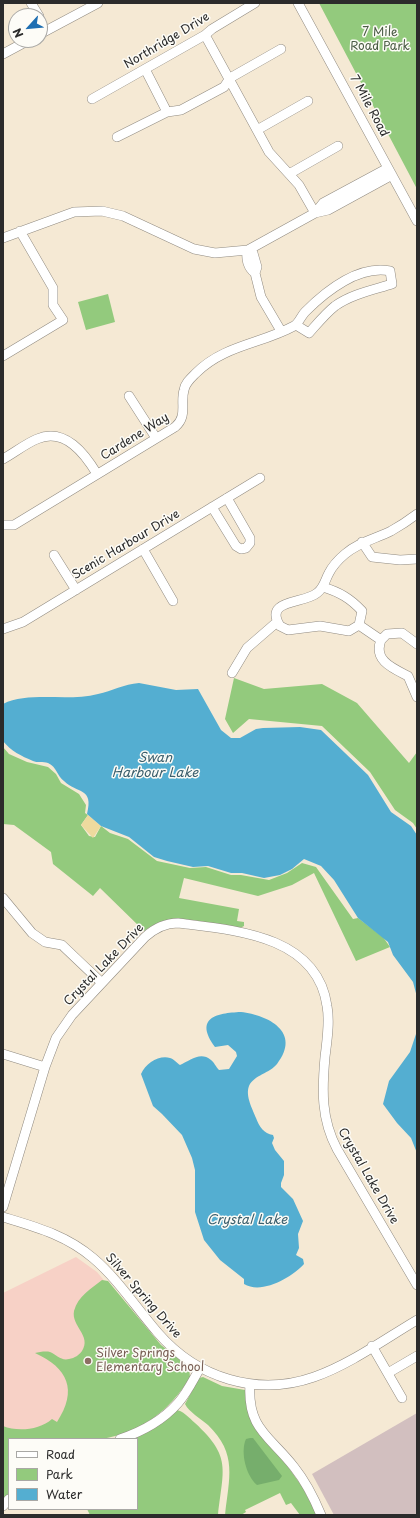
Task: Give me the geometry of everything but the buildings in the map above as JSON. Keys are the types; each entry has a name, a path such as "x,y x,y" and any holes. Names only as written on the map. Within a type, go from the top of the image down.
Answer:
{"street":[{"path":"48,29 98,3"},
{"name":"Northridge Drive","path":"92,98 205,35 212,29 255,3"},
{"name":"7 Mile Road","path":"298,3 417,221"},
{"path":"205,35 273,157 299,185 315,213"},
{"path":"3,54 14,48"},
{"path":"117,137 167,112 181,110 218,91 224,87 230,78 281,49"},
{"path":"145,69 167,112"},
{"path":"257,130 308,101"},
{"path":"289,174 338,146"},
{"path":"3,238 74,212 109,212 123,216 174,241 198,250 226,253 248,250 315,213 328,210 390,171"},
{"path":"3,356 63,320 53,305 53,288 20,231"},
{"path":"248,250 246,255 250,269 255,273 261,297 281,331"},
{"path":"381,269 390,271 392,284 363,292 346,299 334,307 309,333 296,325 304,313 316,302 341,284 368,271 381,269"},
{"name":"Cardene Way","path":"3,525 14,525 180,422 183,414 184,390 197,372 222,353 296,325"},
{"path":"129,396 156,438"},
{"path":"3,459 36,439 57,436 63,438 79,450 97,474"},
{"name":"Scenic Harbour Drive","path":"3,629 23,622 260,478"},
{"path":"212,507 236,546 241,549 246,548 250,543 250,538 226,498"},
{"path":"232,673 247,648 277,622 278,612 281,606 286,603 310,598 323,587 329,574 340,559 362,542 390,531 417,514"},
{"path":"362,542 372,557 400,560 417,558"},
{"path":"143,549 173,601"},
{"path":"54,555 76,590"},
{"path":"323,587 337,592 352,601 362,611 359,625"},
{"path":"277,622 280,626 288,630 320,626 349,630 359,625"},
{"path":"359,625 381,640"},
{"path":"417,644 402,633 388,634 381,640 378,647 379,655 384,662 408,676 417,697"},
{"path":"3,898 32,933 45,942 62,945 102,983"},
{"name":"Crystal Lake Drive","path":"3,1207 45,1067 52,1048 62,1029 102,983 152,931 171,923 189,924 266,938 287,947 304,961 318,979 327,1005 328,1019 322,1094 325,1118 329,1131 337,1149 417,1285"},
{"path":"3,1054 45,1067"},
{"name":"Silver Spring Drive","path":"3,1217 56,1234 75,1244 93,1258 105,1270 168,1344 184,1358 200,1368 224,1379 250,1384 286,1384 313,1378 331,1370 417,1320"},
{"path":"372,1346 402,1398"},
{"path":"388,1373 417,1356"},
{"path":"123,1438 139,1432 154,1423 172,1408 182,1397 200,1368"},
{"path":"250,1384 251,1411 256,1424 295,1468 308,1488 321,1515"}],"shaded area":[{"name":"Silver Springs Elementary School","path":"76,1257 97,1272 162,1350 48,1438 8,1438 3,1477 3,1293"},
{"path":"417,1413 417,1515 334,1515 312,1474"}],"green space":[{"name":"7 Mile Road Park","path":"319,3 417,3 417,189"},
{"path":"108,294 115,322 86,330 78,302"},
{"path":"234,678 264,689 322,684 357,703 409,763 417,752 417,829 413,823 395,810 370,772 322,726 249,719 233,733 225,719"},
{"path":"3,747 9,754 27,762 48,767 56,774 61,783 79,794 86,805 85,813 88,815 81,825 89,836 95,837 101,826 110,833 128,839 157,861 190,868 206,867 231,875 241,875 269,880 287,873 302,863 316,867 353,919 358,918 383,937 390,947 356,961 314,873 292,885 258,896 184,878 179,898 239,909 237,921 244,922 244,926 238,929 202,921 178,920 167,921 144,931 100,888 93,896 53,864 51,852 14,825 3,824"},
{"path":"102,1280 108,1281 161,1345 189,1367 190,1377 164,1410 142,1425 116,1436 107,1438 8,1438 8,1495 3,1500 3,1426 15,1429 28,1429 41,1426 52,1419 57,1422 67,1400 68,1390 66,1381 62,1373 55,1366 35,1353 50,1352 61,1358 71,1359 82,1351 85,1341 75,1321 74,1311 79,1301 89,1290"},
{"path":"203,1377 222,1386 245,1390 248,1410 303,1488 317,1515 300,1515 291,1503 286,1505 280,1493 245,1510 246,1512 241,1515 225,1515 229,1478 228,1456 218,1436 208,1425 189,1410 185,1404 199,1378"},
{"path":"175,1410 181,1411 195,1423 215,1445 220,1455 223,1475 218,1515 90,1515 88,1510 138,1510 138,1438 132,1438"},
{"path":"253,1438 282,1476 279,1480 257,1485 253,1481 247,1470 244,1457 244,1444 246,1439"}],"sand":[{"path":"88,815 101,826 93,838 81,825"}],"water":[{"name":"Swan Harbour Lake","path":"139,683 176,690 198,689 221,730 231,738 240,738 256,729 263,728 300,727 321,730 368,775 391,812 411,826 417,835 417,997 413,982 393,955 388,942 358,918 334,880 321,866 304,859 292,869 280,875 264,878 242,873 231,873 208,866 193,867 154,857 129,837 101,826 87,814 89,805 86,795 64,781 51,765 46,762 35,762 24,757 6,745 3,741 3,704 13,700 25,698 86,696"},
{"name":"Crystal Lake","path":"241,1012 262,1017 271,1021 284,1034 286,1043 284,1053 274,1067 251,1082 248,1094 251,1107 260,1127 267,1133 273,1135 274,1138 272,1143 275,1150 284,1161 284,1175 281,1187 293,1199 303,1221 298,1234 299,1248 296,1255 303,1259 304,1264 284,1279 268,1286 259,1287 251,1287 244,1284 244,1279 220,1260 204,1240 195,1212 195,1170 192,1158 182,1135 153,1106 141,1074 149,1063 166,1057 173,1059 180,1065 203,1056 212,1061 219,1070 229,1069 237,1056 236,1052 228,1045 215,1047 209,1037 207,1023 216,1016"},
{"path":"417,1031 417,1153 411,1138 397,1123 383,1104 389,1081 410,1052"}],"place":[{"name":"Silver Springs Elementary School","path":"88,1361"}]}
